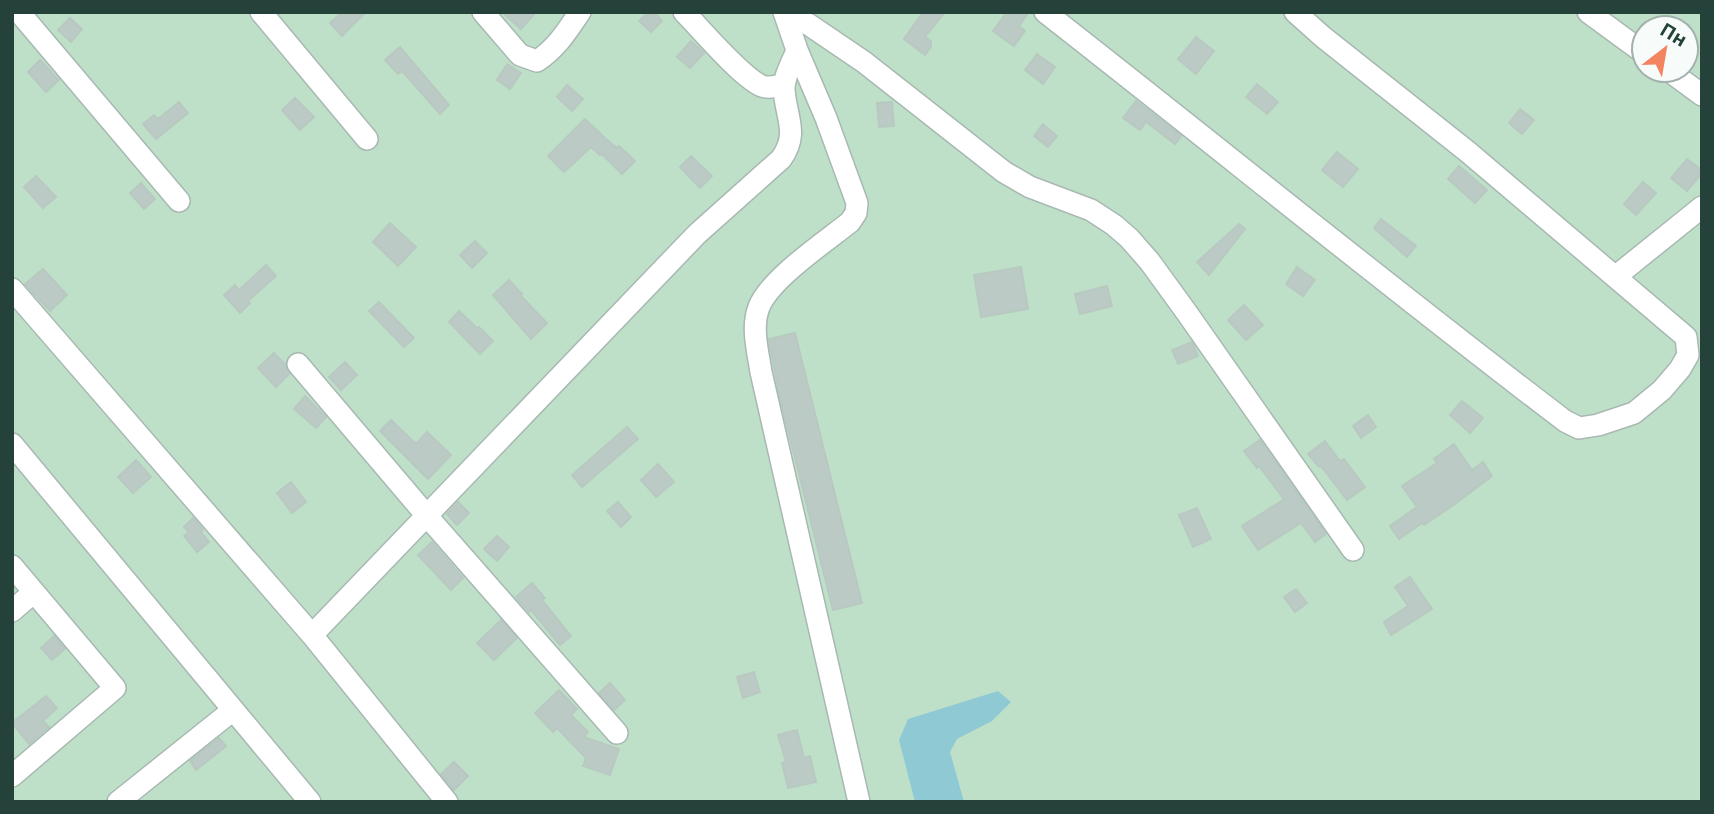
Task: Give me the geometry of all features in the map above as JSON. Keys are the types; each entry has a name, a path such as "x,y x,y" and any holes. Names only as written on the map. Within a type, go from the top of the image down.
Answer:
{"street":[{"path":"19,12 179,201"},
{"path":"261,12 367,139"},
{"path":"483,12 520,55 537,61 561,40 580,12"},
{"path":"684,12 759,85 770,88 784,85"},
{"path":"1045,12 1461,342 1565,421 1579,428 1598,425 1634,413 1661,390 1680,369 1688,355 1686,337 1468,152 1295,12"},
{"path":"1588,12 1630,43"},
{"path":"784,14 857,203 856,213 850,222 782,276 766,295 759,307 755,326 761,372 859,802"},
{"path":"784,14 808,24 864,62 1004,172 1030,187 1091,210 1129,238 1187,313 1353,550"},
{"path":"312,635 697,234 781,159 788,148 790,138 784,85 797,50"},
{"path":"1687,84 1702,95"},
{"path":"1615,277 1702,207"},
{"path":"12,289 312,635 447,802"},
{"path":"298,364 617,733"},
{"path":"13,446 310,802"},
{"path":"12,566 116,688 12,776"},
{"path":"12,611 34,592"},
{"path":"118,802 233,710"}],"green space":[{"path":"12,12 1702,12 1702,802 12,802"}],"water":[{"path":"998,691 1011,702 992,721 957,739 950,752 964,802 915,802 899,740 908,719"}],"building":[{"path":"342,12 366,12 342,36 330,23"},
{"path":"502,12 536,12 521,29"},
{"path":"648,12 654,12 662,21 651,32 639,21"},
{"path":"923,12 945,12 925,37 931,41 931,47 925,55 904,39"},
{"path":"1007,12 1029,12 1019,26 1025,31 1014,46 993,31"},
{"path":"70,18 82,29 71,42 58,30"},
{"path":"1196,37 1214,51 1196,74 1178,59"},
{"path":"691,41 704,53 690,68 677,57"},
{"path":"400,47 449,105 440,114 402,71 398,74 385,60"},
{"path":"1037,54 1055,67 1043,84 1025,70"},
{"path":"40,60 59,80 46,92 28,72"},
{"path":"507,64 521,73 510,89 497,80"},
{"path":"1257,84 1278,102 1267,114 1246,97"},
{"path":"567,85 583,99 572,111 557,97"},
{"path":"295,98 314,117 300,130 282,110"},
{"path":"1136,101 1181,136 1175,144 1146,122 1140,130 1123,118"},
{"path":"179,102 188,113 156,139 143,124 154,115 158,119"},
{"path":"892,102 894,126 879,127 877,103"},
{"path":"1520,109 1534,120 1522,134 1509,123"},
{"path":"585,119 635,161 622,174 591,147 564,172 548,156"},
{"path":"1043,124 1057,136 1048,147 1034,136"},
{"path":"1337,152 1358,169 1343,187 1322,170"},
{"path":"691,156 712,176 700,188 680,167"},
{"path":"1687,159 1702,170 1702,173 1687,191 1671,178"},
{"path":"1459,166 1487,190 1475,203 1448,179"},
{"path":"36,176 56,197 43,208 24,187"},
{"path":"1643,182 1656,193 1636,215 1624,204"},
{"path":"141,183 155,199 144,209 130,193"},
{"path":"1381,219 1416,246 1407,257 1374,228"},
{"path":"390,223 416,247 398,266 373,242"},
{"path":"1239,224 1245,229 1209,275 1197,262"},
{"path":"475,241 487,253 472,268 460,255"},
{"path":"266,265 276,276 248,301 250,303 240,313 224,295 235,285 239,290"},
{"path":"1021,267 1028,309 981,317 974,275"},
{"path":"1297,267 1315,280 1303,296 1286,284"},
{"path":"43,269 67,295 50,311 25,284"},
{"path":"509,280 547,323 531,339 493,295"},
{"path":"1107,286 1112,306 1080,314 1075,294"},
{"path":"379,302 414,338 404,347 369,311"},
{"path":"1244,305 1263,325 1246,340 1228,320"},
{"path":"459,311 493,341 480,354 449,322"},
{"path":"795,333 862,603 833,610 781,402 769,339"},
{"path":"1192,342 1198,356 1178,364 1172,350"},
{"path":"274,353 285,364 289,374 276,387 258,368"},
{"path":"345,362 357,375 341,390 329,377"},
{"path":"305,396 326,417 316,428 294,409"},
{"path":"1462,401 1483,418 1470,433 1450,415"},
{"path":"1368,415 1376,427 1361,438 1353,426"},
{"path":"391,420 416,444 427,432 451,455 428,479 380,431"},
{"path":"627,427 638,439 582,487 572,475"},
{"path":"1260,440 1326,534 1315,542 1301,523 1258,550 1242,526 1283,500 1259,466 1257,468 1244,451"},
{"path":"1325,441 1340,461 1344,459 1365,487 1347,500 1321,466 1308,454"},
{"path":"1454,444 1472,470 1483,462 1492,476 1424,525 1422,523 1399,539 1390,526 1417,507 1402,486 1437,463 1434,459"},
{"path":"136,460 151,477 133,493 118,477"},
{"path":"658,464 674,482 656,497 641,480"},
{"path":"291,482 306,502 292,513 277,493"},
{"path":"458,502 469,513 457,525 447,514"},
{"path":"618,502 631,517 621,527 607,511"},
{"path":"1197,508 1211,539 1193,547 1179,515"},
{"path":"193,518 209,542 197,552 184,536 189,532 184,527"},
{"path":"497,536 509,547 497,561 484,549"},
{"path":"432,542 463,578 451,590 418,555"},
{"path":"1410,577 1432,609 1391,635 1384,622 1408,606 1395,587"},
{"path":"532,583 571,636 560,645 531,610 529,612 516,597"},
{"path":"1296,589 1307,603 1295,612 1284,597"},
{"path":"501,620 517,638 494,660 477,643"},
{"path":"54,636 65,649 52,660 41,648"},
{"path":"754,672 760,692 743,698 737,677"},
{"path":"610,683 625,700 614,710 599,693"},
{"path":"559,690 577,709 571,715 588,732 584,737 619,749 610,775 583,766 586,758 557,728 553,732 535,713"},
{"path":"46,696 57,708 43,721 49,727 29,744 12,723"},
{"path":"797,730 804,758 810,756 816,782 788,788 782,763 786,762 778,735"},
{"path":"219,738 226,746 196,770 190,761"},
{"path":"454,762 468,776 454,790 441,774"}]}
